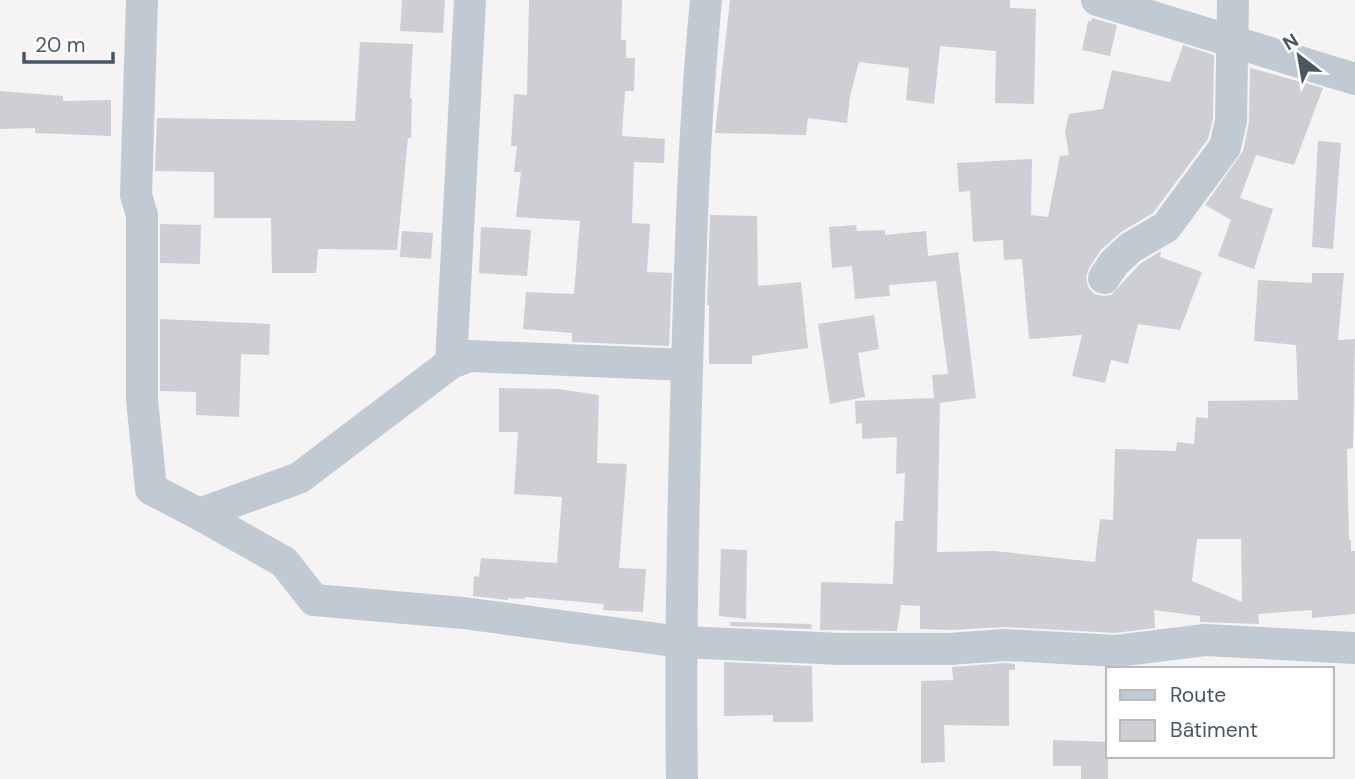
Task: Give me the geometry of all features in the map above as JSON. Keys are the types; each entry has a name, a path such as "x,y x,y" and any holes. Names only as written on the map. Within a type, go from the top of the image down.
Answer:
{"street":[{"path":"142,0 136,195 142,215 142,400 151,489 284,562 314,600 463,613 681,642 841,649 949,649 1005,645 1115,650 1205,639 1355,648"},
{"path":"451,363 470,0"},
{"path":"682,779 681,642 687,365 698,86 706,0"},
{"path":"1097,0 1355,79"},
{"path":"1104,278 1114,263 1130,248 1166,227 1225,147 1231,121 1233,0"},
{"path":"200,514 299,478 451,363 470,356 687,365"}],"building":[{"path":"402,0 445,0 443,33 400,31"},
{"path":"529,0 622,0 621,40 626,40 626,58 635,58 634,91 625,91 622,136 665,139 664,163 634,162 632,223 650,224 647,272 672,273 669,346 572,342 572,333 523,329 526,292 574,294 580,221 516,217 521,172 514,172 517,146 511,146 514,94 527,95"},
{"path":"730,0 1010,0 1010,8 1036,9 1034,104 995,103 996,51 940,46 934,104 906,100 909,68 859,62 850,96 847,123 808,118 806,135 715,133"},
{"path":"1092,18 1117,25 1110,56 1082,50 1088,21"},
{"path":"360,42 413,44 411,138 408,138 397,250 318,249 316,273 272,273 271,218 214,218 214,172 155,171 157,118 355,121"},
{"path":"1183,45 1214,55 1213,119 1208,139 1153,213 1121,232 1101,250 1086,277 1088,287 1094,294 1111,295 1141,263 1161,251 1160,257 1202,272 1180,330 1138,324 1128,364 1111,360 1105,383 1072,376 1082,335 1029,339 1022,259 1004,260 1003,240 973,242 970,191 959,192 957,163 1032,159 1031,215 1048,217 1060,156 1069,155 1065,131 1069,114 1103,109 1112,70 1170,82"},
{"path":"1250,68 1323,88 1294,165 1256,155 1240,198 1273,209 1254,269 1218,256 1231,220 1205,205 1243,151 1249,122"},
{"path":"0,91 63,96 63,101 111,100 111,136 35,133 35,128 0,129"},
{"path":"1318,141 1341,143 1333,249 1312,247"},
{"path":"710,215 757,216 758,286 801,282 808,348 752,356 752,364 709,364 707,305"},
{"path":"160,224 201,225 200,264 160,263"},
{"path":"856,225 857,231 885,230 885,235 926,231 928,256 958,252 976,398 940,403 937,552 994,551 1095,562 1100,519 1113,520 1115,449 1176,451 1177,442 1194,444 1196,417 1208,418 1208,401 1298,400 1296,345 1254,341 1258,280 1312,283 1312,273 1344,273 1338,340 1355,339 1353,448 1347,449 1349,540 1351,551 1355,551 1355,614 1312,618 1312,610 1258,614 1259,624 1200,622 1200,616 1154,610 1155,628 1115,633 1006,627 951,630 920,629 920,606 901,605 897,631 820,630 821,582 893,584 895,521 903,521 905,473 896,474 897,437 862,439 862,423 856,424 855,401 934,398 932,375 948,374 936,281 889,285 890,296 855,299 852,266 832,268 829,227","holes":["1197,539 1241,539 1242,602 1192,581"]},
{"path":"481,227 531,230 527,276 479,273"},
{"path":"402,231 433,233 431,259 400,257"},
{"path":"874,315 879,349 858,353 865,397 830,404 818,324"},
{"path":"160,319 270,324 269,355 241,354 239,417 196,415 196,392 160,391"},
{"path":"499,388 558,389 599,395 597,463 627,464 619,568 646,569 643,612 603,610 604,604 525,597 508,600 473,596 474,576 479,577 481,558 557,563 562,497 514,494 518,432 499,432"},
{"path":"721,549 747,550 746,619 719,616"},
{"path":"730,622 811,624 812,629 730,626"},
{"path":"724,662 812,666 813,722 773,722 773,715 724,716"},
{"path":"1015,664 1015,670 1009,670 1009,726 944,725 945,762 921,763 921,681 953,680 952,667"},
{"path":"1053,740 1106,742 1108,779 1081,779 1081,766 1053,766"}]}
